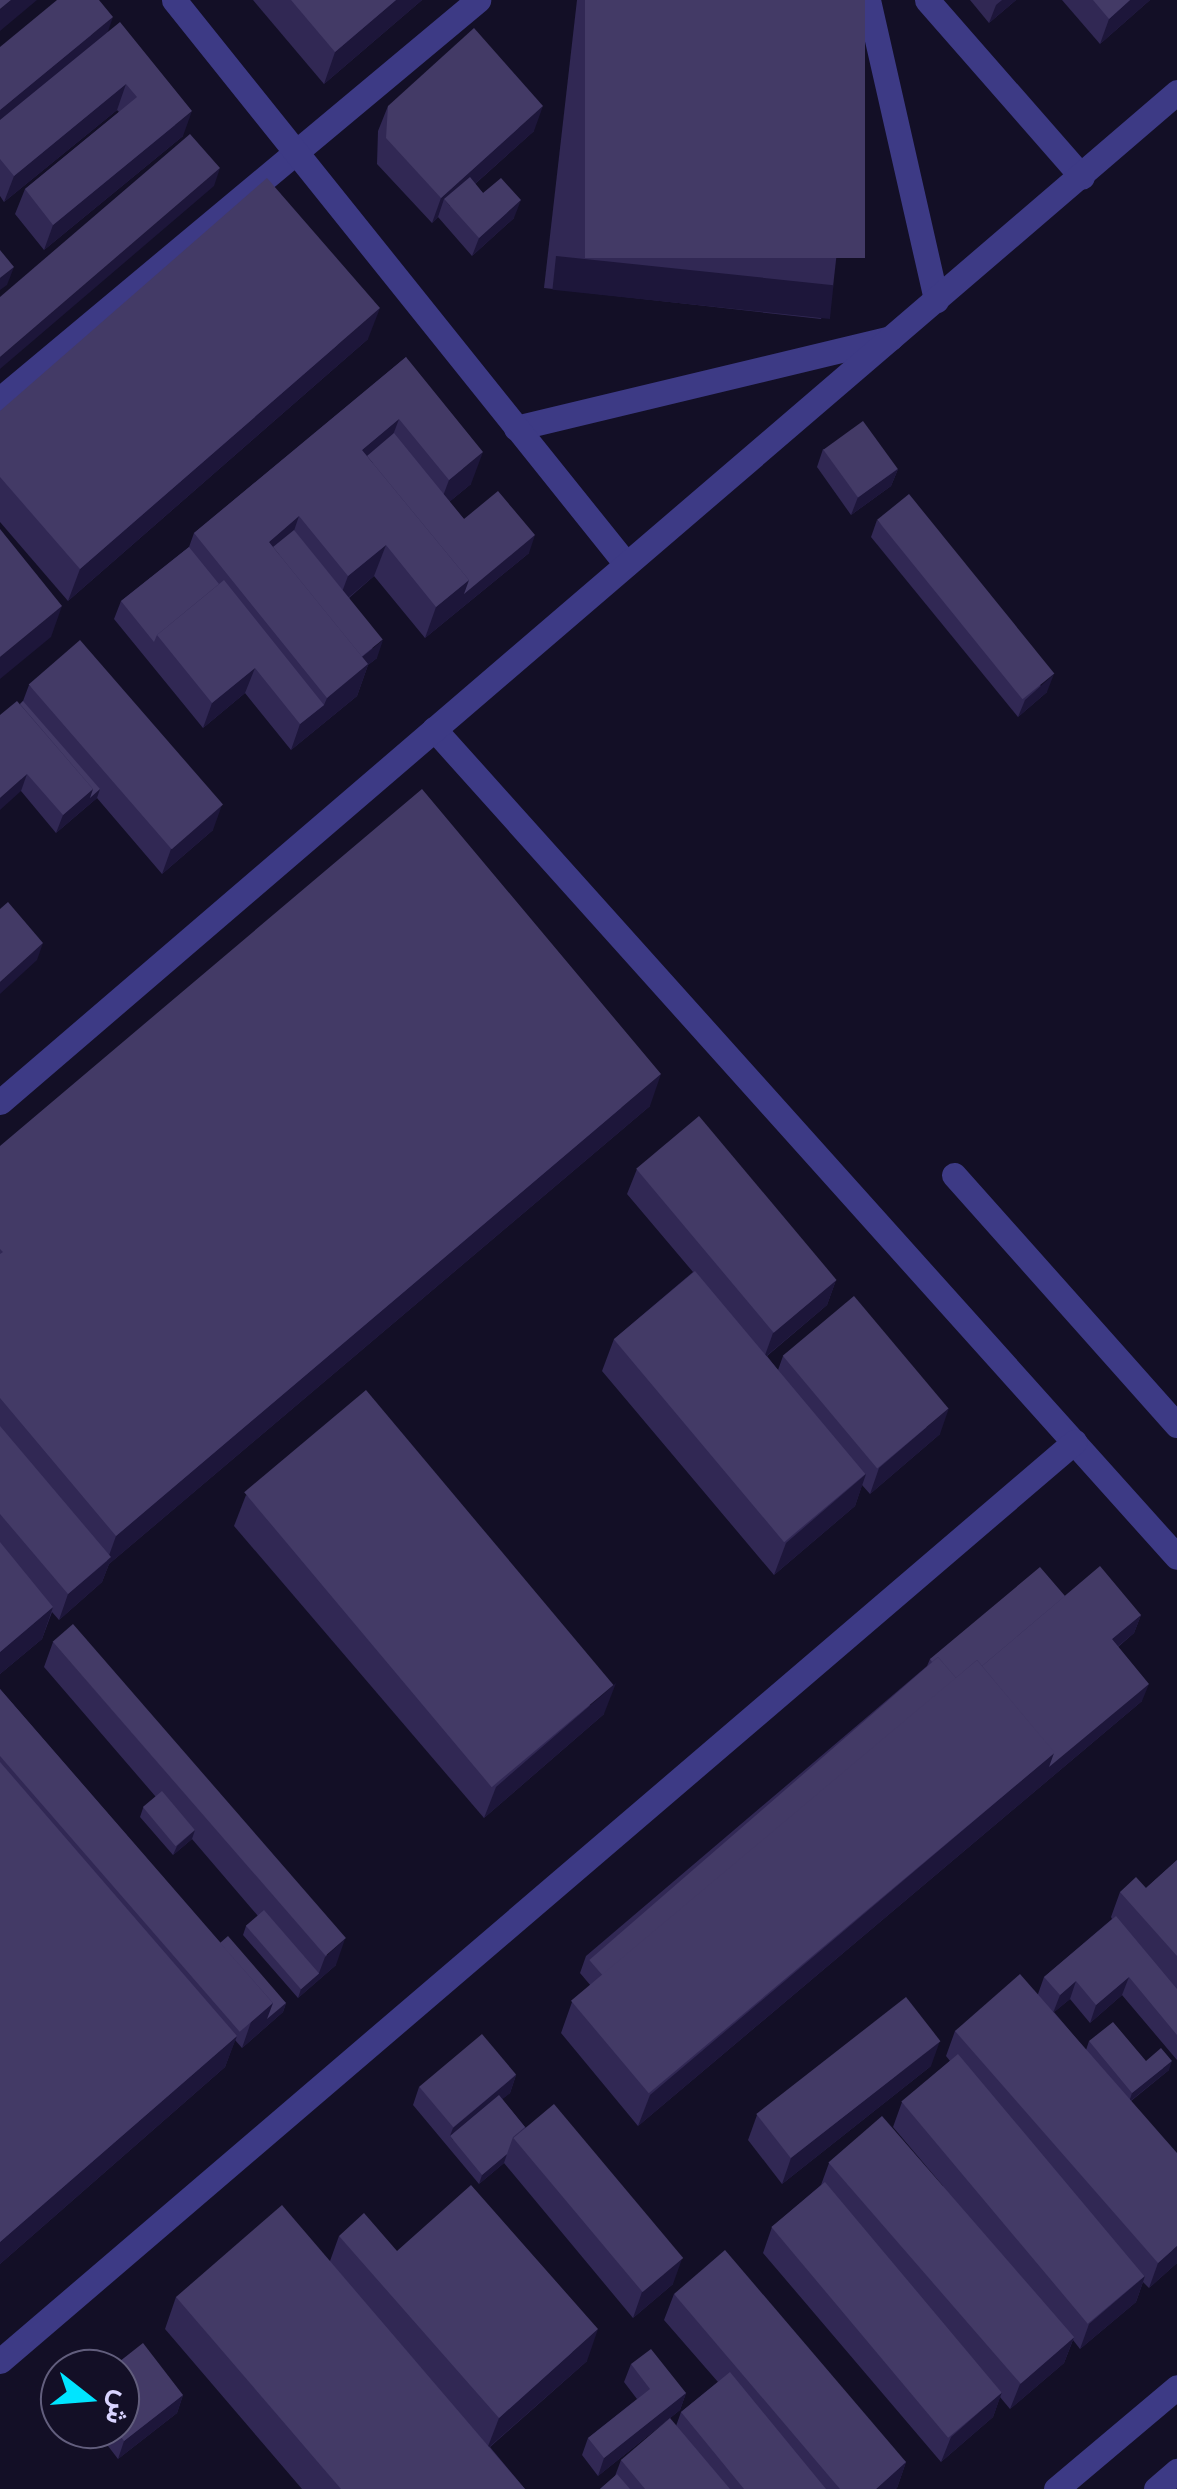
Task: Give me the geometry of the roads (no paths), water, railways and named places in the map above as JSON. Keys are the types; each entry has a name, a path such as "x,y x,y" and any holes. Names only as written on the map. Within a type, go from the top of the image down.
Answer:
{"street":[{"path":"174,0 626,564"},
{"path":"0,399 478,0"},
{"path":"868,0 936,300"},
{"path":"927,0 1082,177"},
{"path":"0,1102 1177,92"},
{"path":"516,428 890,338"},
{"path":"434,729 1177,1557"},
{"path":"954,1175 1177,1425"},
{"path":"0,2361 1074,1442"},
{"path":"1056,2489 1177,2387"},
{"path":"1156,2489 1177,2471"}]}
